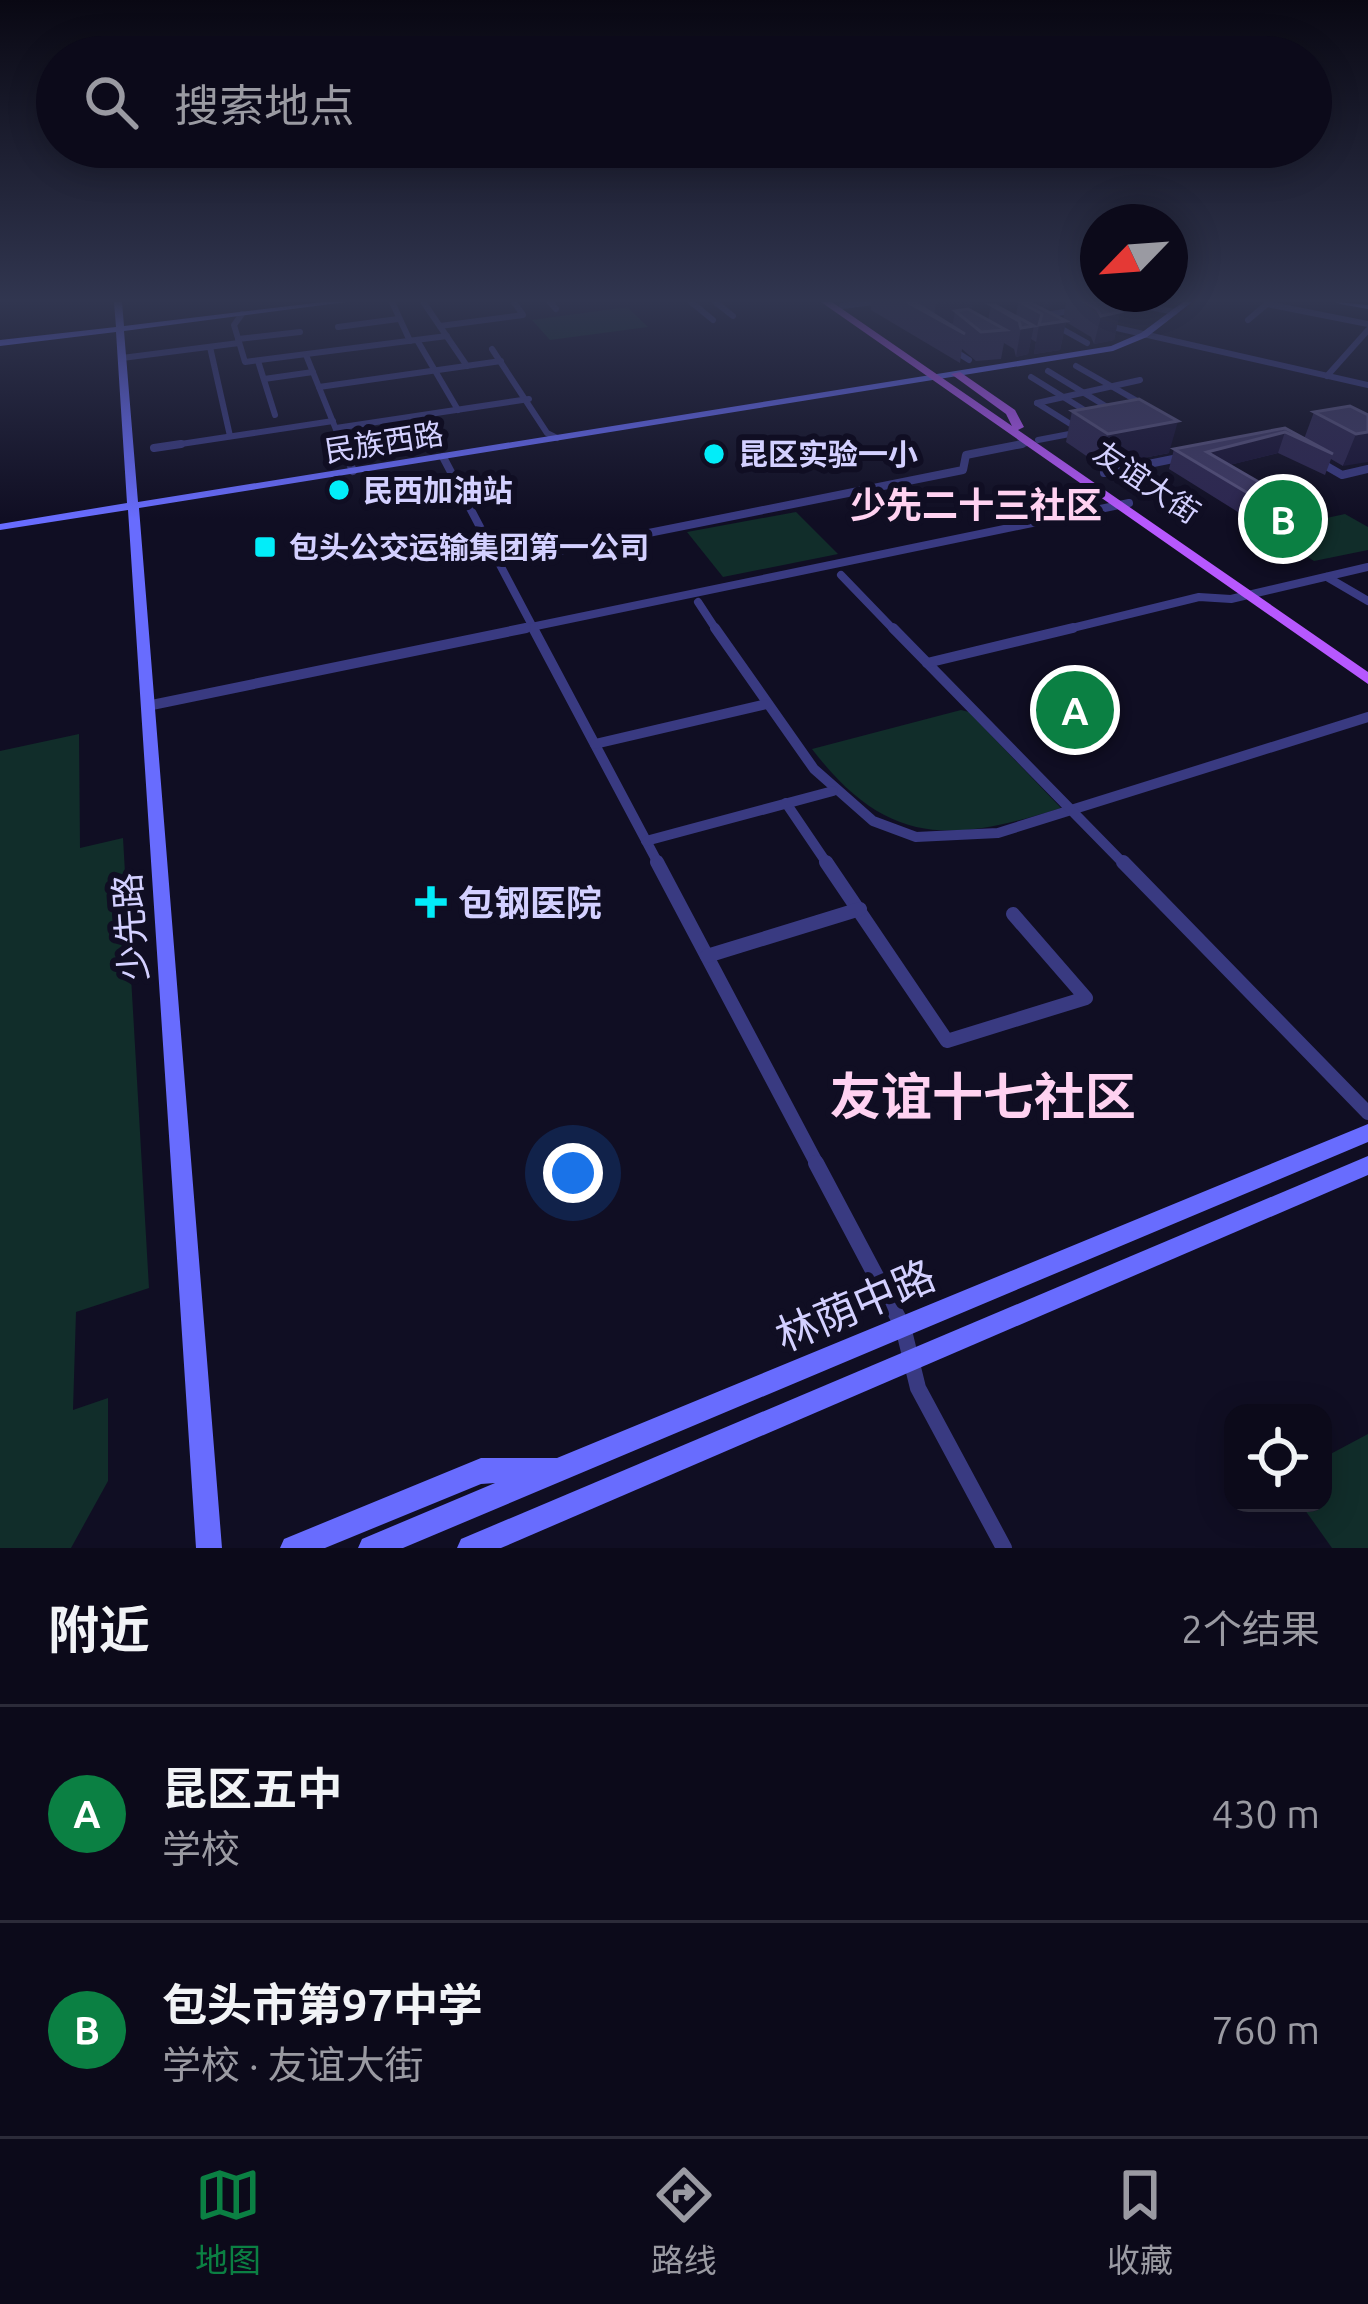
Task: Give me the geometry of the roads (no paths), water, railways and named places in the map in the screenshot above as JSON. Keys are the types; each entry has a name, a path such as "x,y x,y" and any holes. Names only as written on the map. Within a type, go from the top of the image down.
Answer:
{"main road":[{"name":"少先路","path":"123,374 209,1548"},
{"path":"935,374 1011,412 1018,427"},
{"name":"友谊大街","path":"936,374 1254,594 1368,679"},
{"name":"民族西路","path":"0,527 950,374"},
{"name":"友谊大街","path":"959,391 1018,427 1032,442"},
{"name":"友谊大街","path":"1254,594 1368,664"},
{"name":"林荫中路","path":"371,1548 1368,1133"},
{"name":"林荫中路","path":"470,1548 1368,1165"},
{"path":"293,1548 481,1471 562,1469"}],"street":[{"path":"216,374 230,436"},
{"path":"262,374 275,415"},
{"path":"263,379 297,374"},
{"path":"314,374 353,471"},
{"path":"319,388 414,374"},
{"path":"438,374 458,410"},
{"path":"510,374 548,434 556,438"},
{"path":"1053,374 1115,412"},
{"path":"1090,374 1163,416"},
{"path":"1319,374 1368,385"},
{"path":"1031,377 1110,426"},
{"path":"1082,431 1037,403 1140,380"},
{"path":"154,448 529,399"},
{"path":"499,563 961,471 966,455 1096,429"},
{"path":"1104,473 1190,456"},
{"path":"443,457 902,1327 918,1388 1004,1548"},
{"path":"1310,457 1342,475 1368,469"},
{"path":"147,706 1123,504"},
{"path":"928,663 1198,597 1254,594 1368,567"},
{"path":"841,575 1368,1113"},
{"path":"1328,577 1368,601"},
{"path":"698,602 833,791 904,835 962,838 1073,812 1368,717"},
{"path":"595,744 767,704"},
{"path":"646,841 833,791"},
{"path":"786,803 947,1041 1086,998 1013,914"},
{"path":"707,956 860,908"}],"place":[{"name":"昆区实验一小","path":"714,454"},
{"name":"民西加油站","path":"339,490"},
{"name":"包头市第97中学","path":"1283,519"},
{"name":"包头公交运输集团第一公司","path":"265,547"},
{"name":"昆区五中","path":"1075,710"},
{"name":"包钢医院","path":"431,902"}],"district":[{"name":"少先二十三社区","path":"976,504"},
{"name":"友谊十七社区","path":"983,1096"}]}
